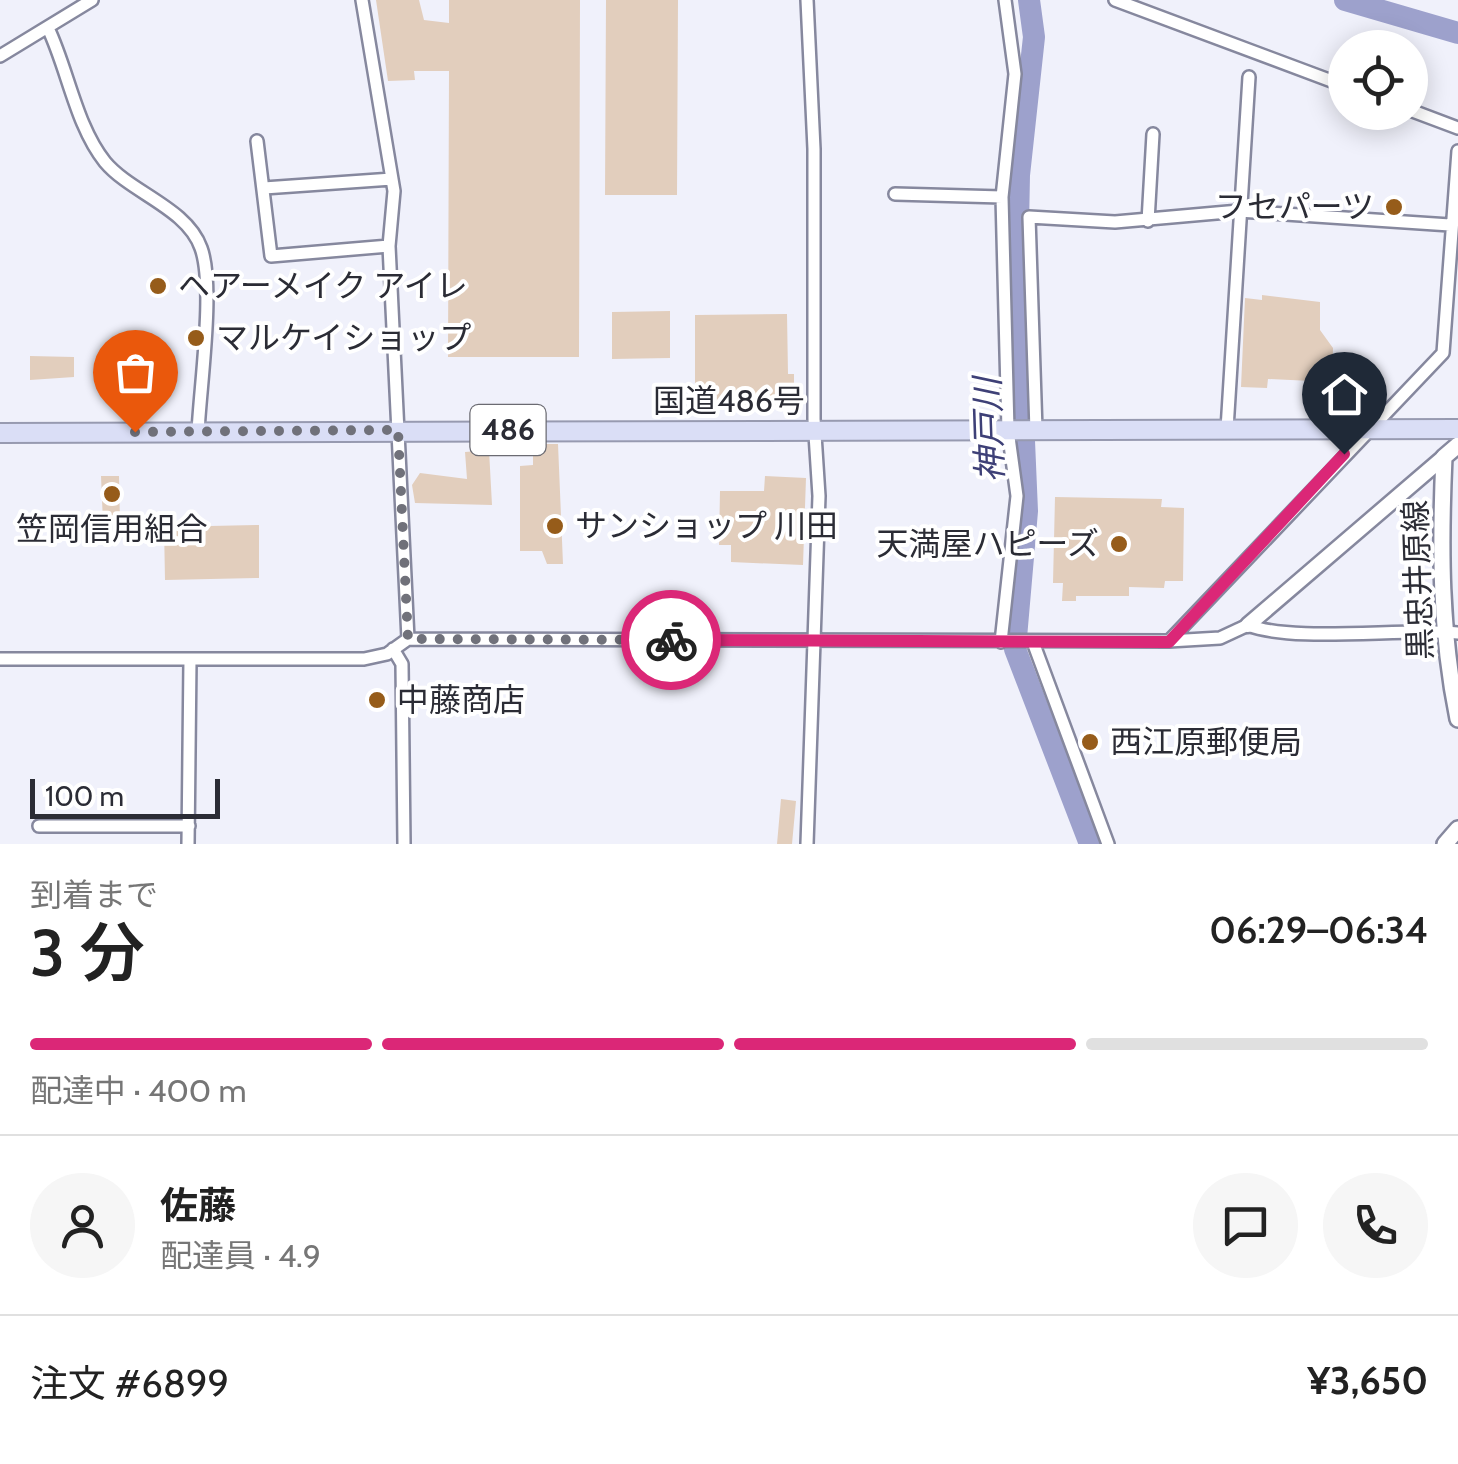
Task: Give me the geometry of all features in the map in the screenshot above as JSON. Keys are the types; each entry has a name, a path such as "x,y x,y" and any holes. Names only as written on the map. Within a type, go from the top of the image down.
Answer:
{"highway":[{"name":"国道486号","path":"0,433 1458,429"}],"main road":[{"name":"黒忠井原線","path":"1458,445 1444,458 1440,556 1458,719"},
{"path":"1445,844 1458,830"}],"street":[{"path":"0,56 92,0"},
{"path":"362,0 392,178 389,246 408,639"},
{"path":"807,0 820,496 807,844"},
{"path":"1005,0 1015,74 1002,196 1023,430"},
{"path":"1115,0 1328,80"},
{"path":"48,28 98,153 116,173 181,222 200,244 205,274 198,432"},
{"path":"1227,429 1249,77"},
{"path":"1428,117 1458,128"},
{"path":"1148,221 1153,134"},
{"path":"257,140 271,256 389,246"},
{"path":"1169,642 1443,353 1458,151"},
{"path":"264,188 392,178"},
{"path":"895,194 1002,196"},
{"path":"1004,642 1023,430 1029,217 1148,221 1239,211 1450,225"},
{"path":"0,659 364,659 393,650 408,639 1169,642 1220,638 1248,625 1444,458"},
{"path":"1248,625 1274,633 1451,632"},
{"path":"1029,642 1108,844"},
{"path":"393,650 402,664 404,844"},
{"path":"188,844 190,660"},
{"path":"40,826 189,826"}],"building":[{"path":"376,0 419,0 424,20 449,23 449,0 580,0 579,357 448,357 449,71 414,71 415,80 388,81"},
{"path":"606,0 678,0 677,195 605,195"},
{"path":"1262,295 1320,302 1320,330 1333,348 1332,382 1268,379 1267,388 1241,387 1245,298 1262,300"},
{"path":"670,311 670,358 612,359 612,312"},
{"path":"787,314 788,374 794,374 794,383 787,384 787,404 695,405 695,315"},
{"path":"30,356 74,357 74,377 30,380"},
{"path":"110,379 154,379 154,400 110,401"},
{"path":"544,444 558,444 563,564 547,564 542,551 520,551 520,466 533,465 533,455"},
{"path":"489,450 492,505 415,503 412,485 420,473 467,479 465,452"},
{"path":"101,476 119,476 120,523 103,523"},
{"path":"765,476 806,478 803,565 731,562 731,545 719,545 720,491 764,491"},
{"name":"天満屋ハピーズ","path":"1055,497 1162,499 1161,507 1184,508 1183,581 1165,581 1164,588 1129,587 1129,596 1076,596 1076,601 1062,601 1063,583 1053,583"},
{"path":"259,525 259,578 165,580 164,527"},
{"path":"781,799 796,801 792,844 777,844"}],"waterway":[{"name":"神戸川","path":"1029,0 1034,37 1019,175 1017,277 1027,511 1015,649 1090,844"},
{"path":"1345,0 1458,33"},
{"path":"808,160 808,411"}],"way so far":[{"path":"135,432 398,430 408,639 671,640"}],"place":[{"name":"フセパーツ","path":"1394,207"},
{"name":"ヘアーメイク アイレ","path":"158,286"},
{"name":"マルケイショップ","path":"196,338"},
{"name":"笠岡信用組合","path":"112,494"},
{"name":"サンショップ 川田","path":"555,526"},
{"name":"天満屋ハピーズ","path":"1119,544"},
{"name":"中藤商店","path":"377,700"},
{"name":"西江原郵便局","path":"1090,742"}],"route":[{"path":"671,640 1169,642 1344,454"}]}
